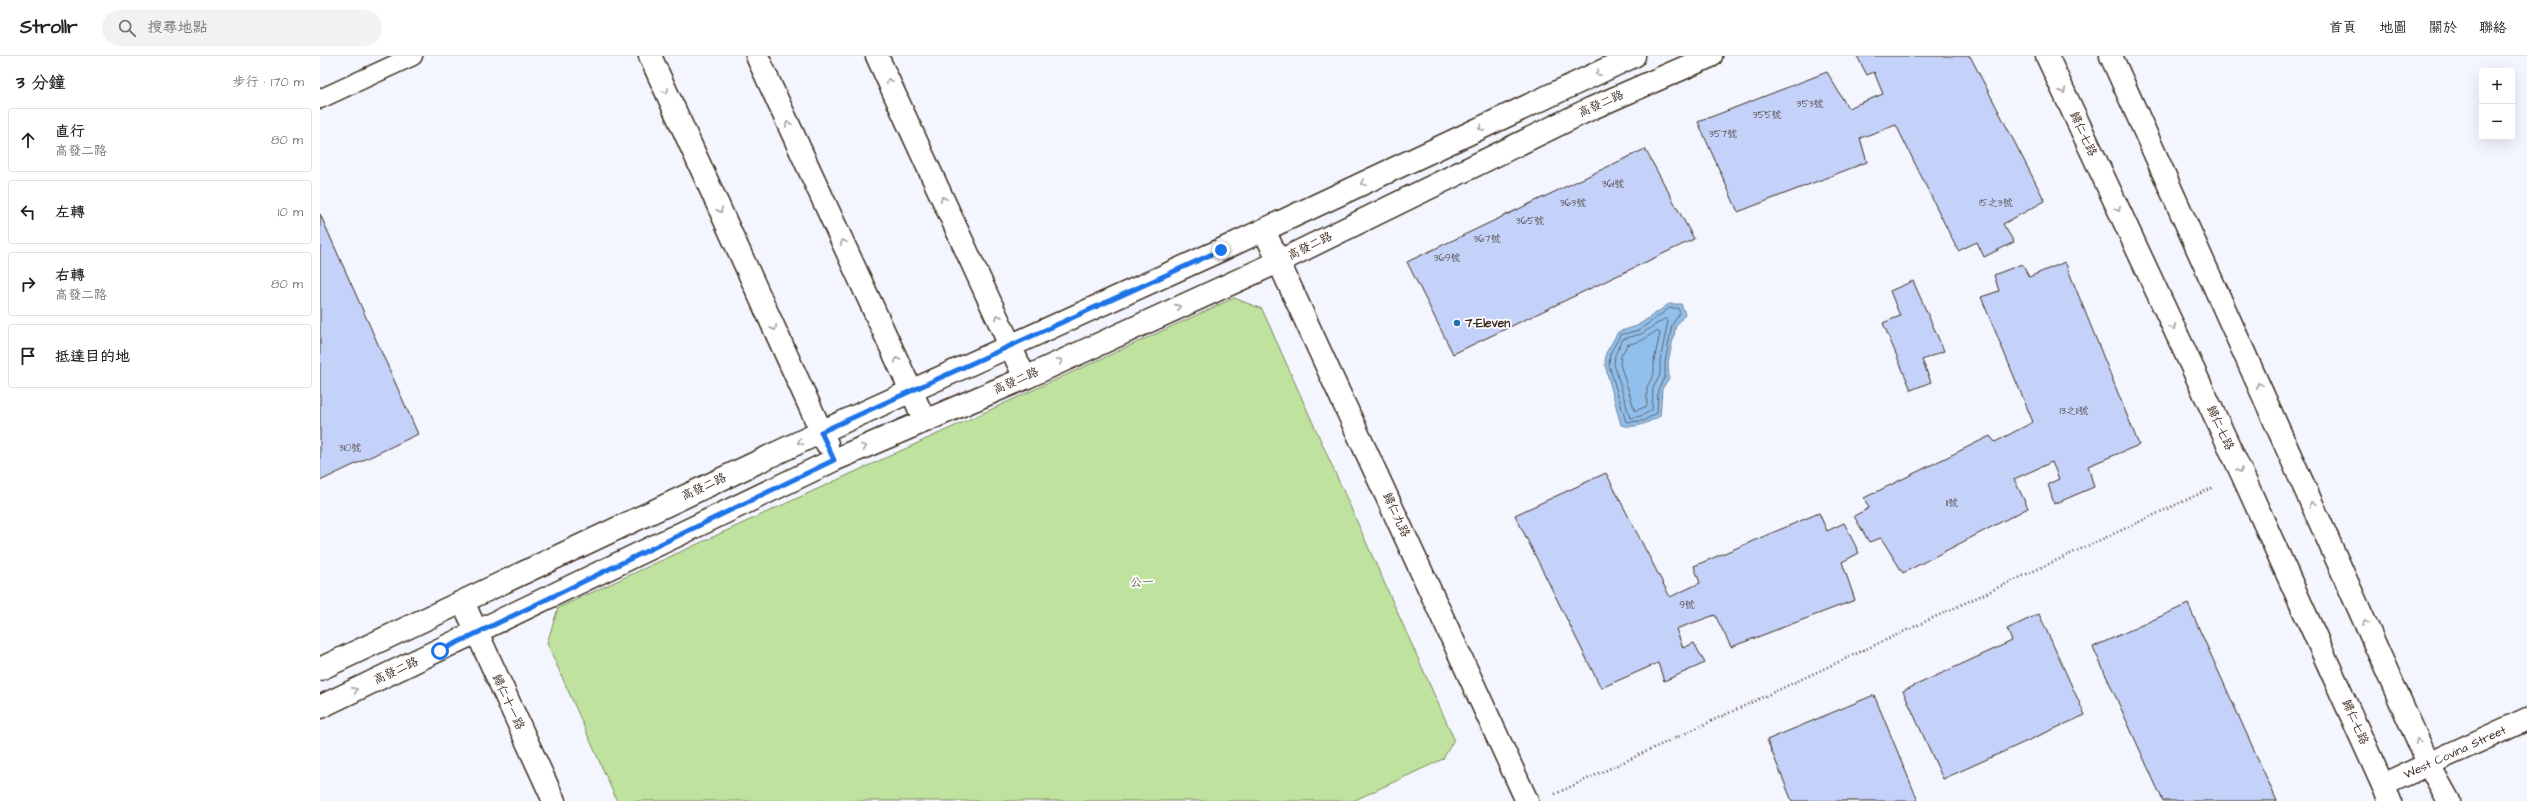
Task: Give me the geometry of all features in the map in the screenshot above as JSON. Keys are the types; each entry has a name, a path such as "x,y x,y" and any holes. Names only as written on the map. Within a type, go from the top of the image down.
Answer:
{"street":[{"path":"650,56 834,460"},
{"path":"757,56 926,421"},
{"name":"高發二路","path":"320,669 821,432 912,392 1264,230 1634,56"},
{"name":"高發二路","path":"320,707 476,634 834,460 1026,378 1278,262 1590,109 1711,56"},
{"name":"歸仁七路","path":"2047,56 2242,474 2386,793"},
{"path":"2111,56 2429,765 2448,801"},
{"path":"882,58 1026,378"},
{"name":"歸仁九路","path":"1264,230 1521,799"},
{"name":"歸仁十一路","path":"464,602 476,634 554,801"},
{"name":"West Covina Street","path":"2386,793 2429,765 2527,719"}],"lane":[{"path":"320,99 413,56"}],"path":[{"path":"1555,794 2242,474"}],"green space":[{"name":"公一","path":"1234,298 1262,309 1454,739 1443,759 1353,801 617,801 547,643 558,608"}],"water":[{"path":"1669,304 1681,304 1685,314 1676,326 1668,362 1669,378 1662,389 1660,416 1637,426 1621,425 1605,365 1606,353 1618,332 1637,326"}],"building":[{"path":"1857,56 1970,56 2045,201 2003,224 2014,242 1984,257 1977,242 1958,251 1896,125 1860,138 1867,162 1738,212 1698,122 1827,72 1848,108 1883,94 1874,72 1867,75"},
{"path":"1645,149 1694,239 1453,354 1407,262"},
{"path":"320,214 418,434 320,481"},
{"path":"2065,262 2139,445 2088,466 2094,487 2054,504 2048,484 2059,479 2052,462 2014,479 2028,508 1903,573 1881,538 1869,542 1854,516 1869,508 1864,498 1990,436 1995,442 2033,422 1981,297 1999,291 1994,275 2022,264 2029,277"},
{"path":"1913,281 1944,351 1922,360 1931,382 1911,390 1883,323 1900,316 1890,291"},
{"path":"1606,473 1670,597 1700,583 1694,566 1819,513 1827,531 1844,523 1859,553 1842,562 1855,600 1731,647 1715,615 1676,629 1683,648 1694,643 1705,663 1664,681 1658,663 1601,688 1515,515"},
{"path":"2188,604 2277,801 2163,801 2093,647"},
{"path":"2039,614 2085,715 1943,779 1903,691 2012,641 2007,629"},
{"path":"1874,695 1918,801 1792,801 1767,740"}],"place":[{"name":"7-Eleven","path":"1457,323"}],"route":[{"path":"440,651 834,460 821,432 912,392 1221,250"}]}
